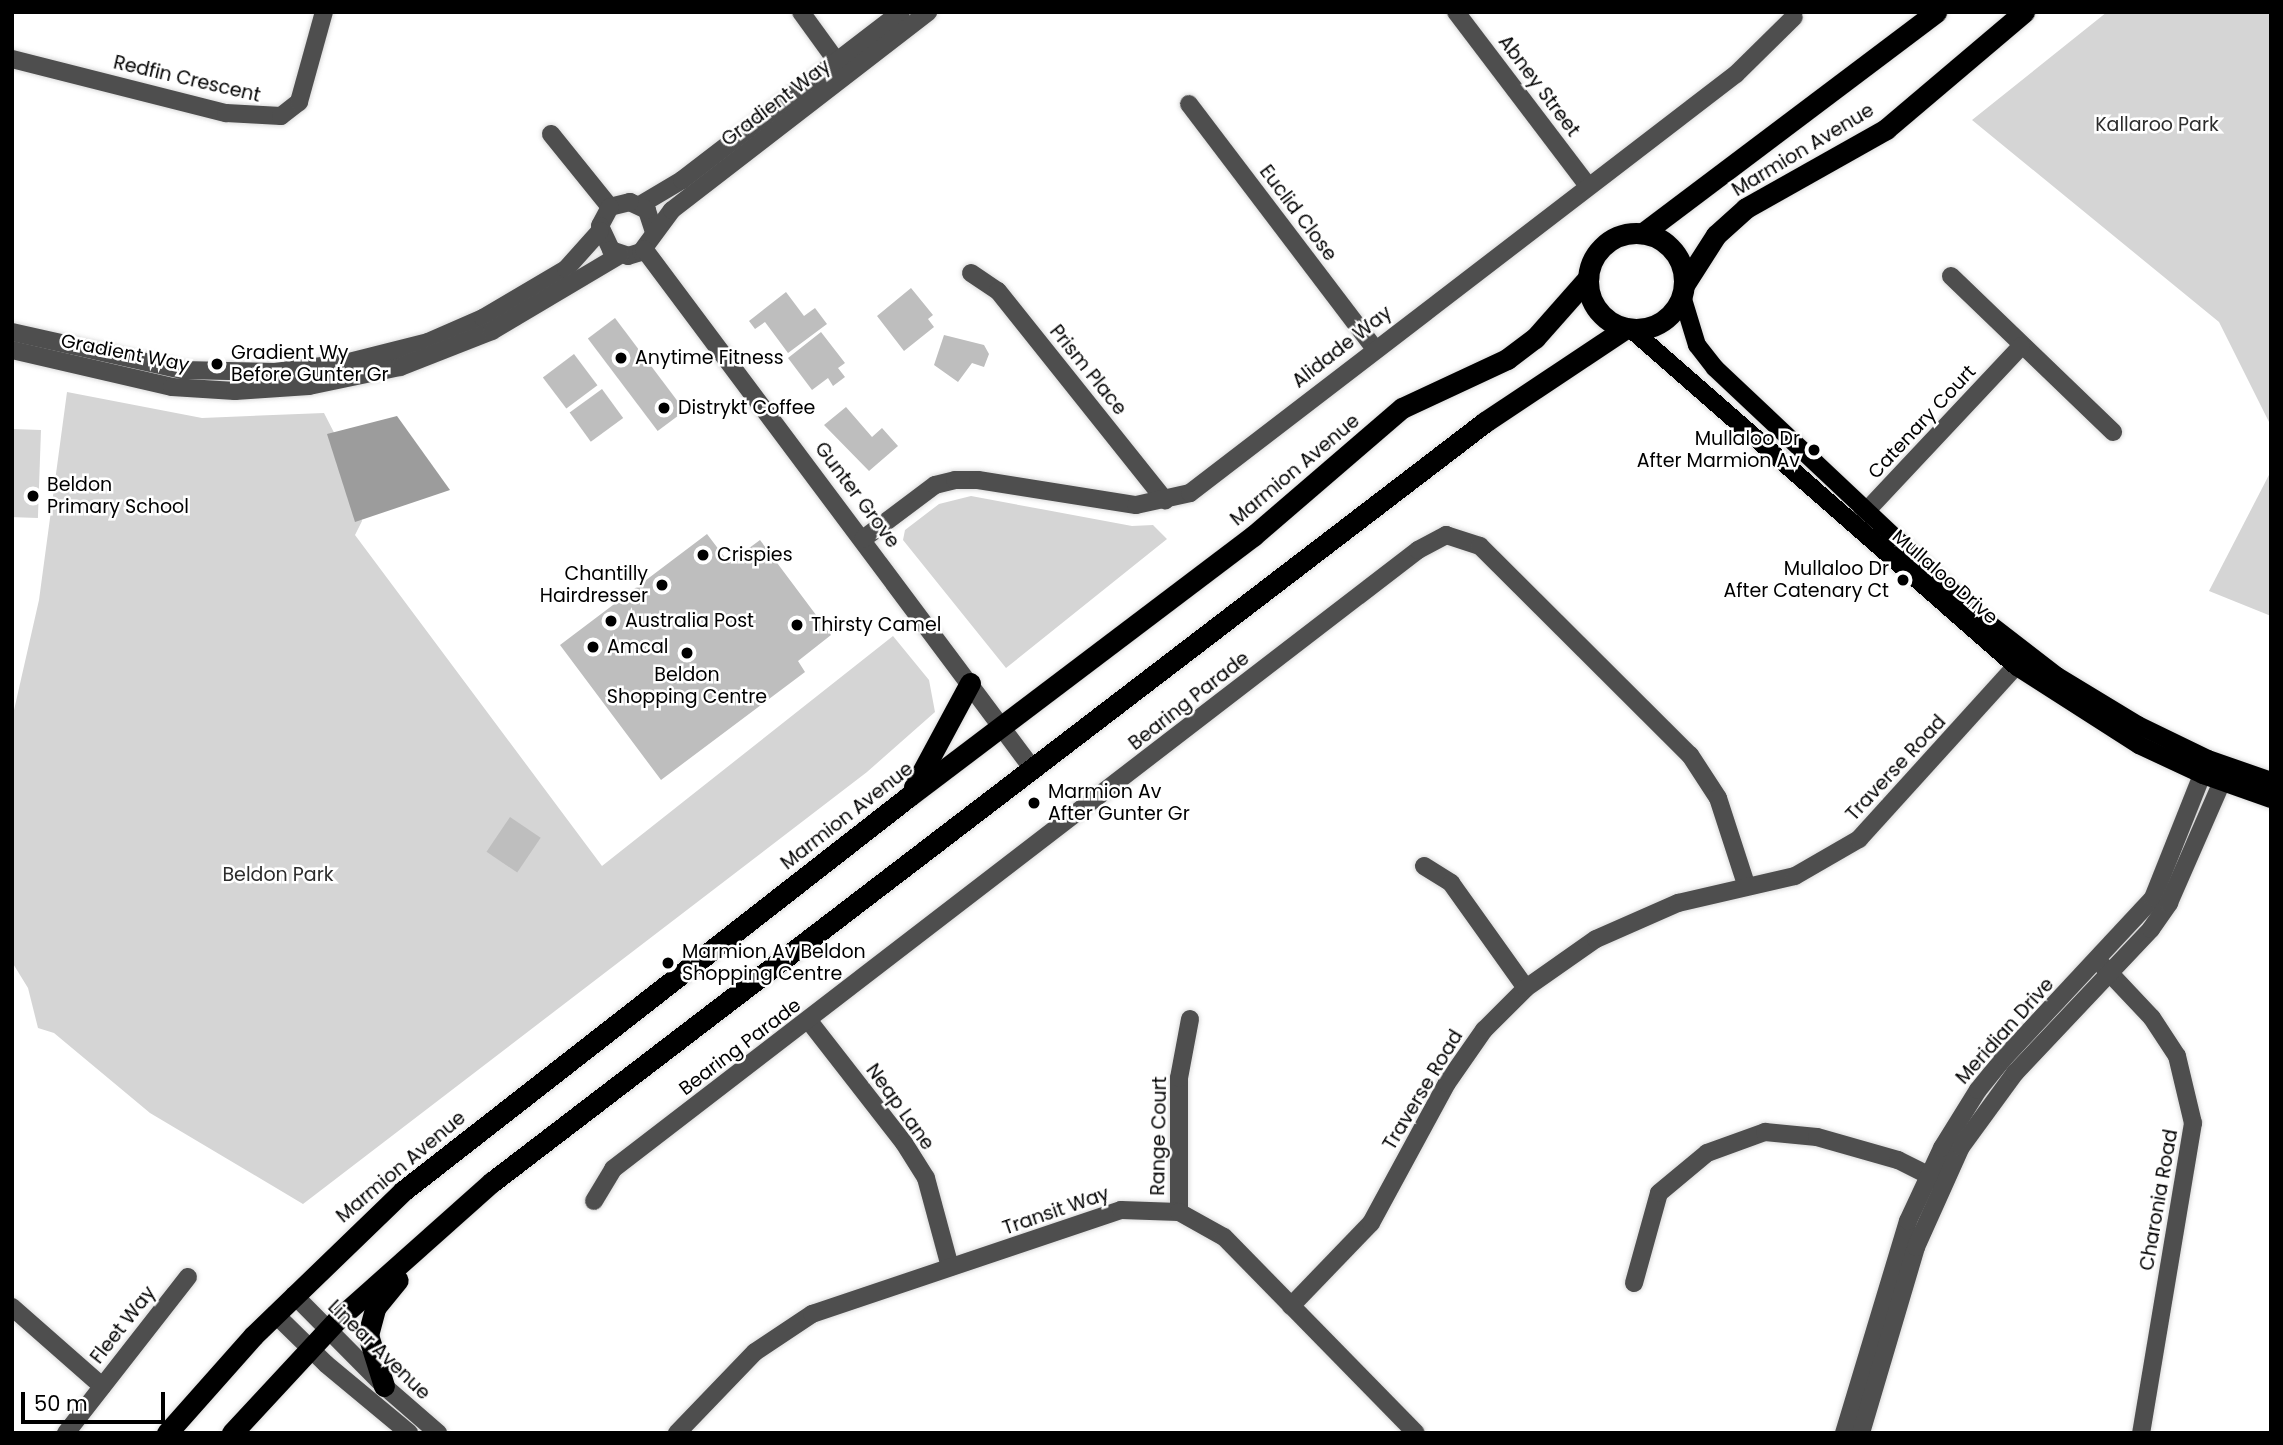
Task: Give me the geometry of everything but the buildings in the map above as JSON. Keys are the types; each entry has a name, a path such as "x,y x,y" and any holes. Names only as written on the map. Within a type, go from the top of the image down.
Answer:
{"highway":[{"name":"Marmion Avenue","path":"1643,233 1936,12"},
{"name":"Marmion Avenue","path":"1683,291 1716,234 1746,208 1886,129 2024,12"},
{"path":"232,1433 327,1330 492,1182 1485,422 1628,329 1657,325 1668,318 1683,291 1674,251 1643,233 1623,234 1605,243 1593,259 1588,278 1598,310 1628,329"},
{"name":"Marmion Avenue","path":"167,1433 275,1314 403,1191 908,797 1253,536 1402,408 1507,359 1535,338 1588,278"},
{"path":"908,797 971,683"},
{"path":"384,1386 368,1335 375,1308 389,1288 488,1199 492,1182"}],"main road":[{"name":"Mullaloo Drive","path":"1683,291 1697,345 1715,368 2022,661"},
{"name":"Mullaloo Drive","path":"1628,329 1853,524 2022,661 2138,725 2206,767 2271,799"},
{"name":"Mullaloo Drive","path":"2225,775 2271,781"}],"street":[{"name":"Redfin Crescent","path":"12,59 226,113 281,116 299,103 324,12"},
{"path":"801,12 842,68"},
{"name":"Gradient Way","path":"654,232 708,181 842,68 901,12"},
{"name":"Gradient Way","path":"640,205 682,180 842,68 928,12"},
{"name":"Abney Street","path":"1456,12 1588,186"},
{"name":"Alidade Way","path":"863,539 935,485 955,480 978,480 1136,505 1190,493 1374,348 1737,74 1794,17"},
{"name":"Euclid Close","path":"1189,104 1374,348"},
{"path":"551,134 610,207"},
{"path":"625,201 640,205 652,218 654,232 644,249 620,255 607,246 600,231 610,207 625,201"},
{"name":"Gradient Way","path":"12,332 182,370 275,372 345,363 428,342 483,318 566,270 600,231"},
{"name":"Gunter Grove","path":"644,249 1032,768"},
{"name":"Gradient Way","path":"12,350 172,387 235,391 309,386 400,367 469,341 521,317 620,255"},
{"name":"Prism Place","path":"971,273 998,291 1165,500"},
{"path":"1951,276 2113,432"},
{"name":"Catenary Court","path":"1853,524 2021,346"},
{"name":"Bearing Parade","path":"594,1201 612,1169 809,1021 1418,550 1446,535 1480,546 1690,755 1718,798 1746,884"},
{"name":"Traverse Road","path":"1291,1306 1371,1223 1447,1083 1484,1030 1526,988 1596,939 1678,903 1746,884 1795,876 1859,839 2022,661"},
{"name":"Meridian Drive","path":"1844,1433 1908,1221 1994,1098 2104,967 2153,898 2206,767"},
{"name":"Meridian Drive","path":"2104,967 2169,903 2225,775"},
{"path":"1424,866 1451,883 1526,988"},
{"name":"Charonia Road","path":"2104,967 2152,1018 2177,1056 2193,1123 2141,1433"},
{"name":"Range Court","path":"1179,1212 1179,1078 1190,1019"},
{"name":"Neap Lane","path":"809,1021 904,1143 926,1178 950,1267"},
{"path":"1634,1283 1659,1193 1707,1153 1765,1132 1817,1137 1898,1160 1935,1179"},
{"name":"Meridian Drive","path":"1861,1433 1935,1179"},
{"name":"Transit Way","path":"677,1433 755,1352 812,1314 1121,1210 1179,1212 1224,1237 1416,1433"},
{"name":"Fleet Way","path":"66,1433 188,1277"},
{"name":"Linear Avenue","path":"294,1295 384,1386 438,1433"},
{"path":"12,1307 102,1386"},
{"name":"Linear Avenue","path":"275,1314 310,1348 409,1433"}],"green space":[{"name":"Kallaroo Park","path":"2107,12 2271,12 2271,426 2219,322 1972,120"},
{"name":"Beldon Park","path":"67,392 202,418 324,413 344,452 362,521 355,535 602,866 893,636 929,680 935,712 867,772 303,1204 150,1113 54,1033 38,1028 28,988 12,962 12,719 39,600"},
{"path":"12,429 41,430 38,518 12,517"},
{"path":"2271,471 2271,616 2209,591"},
{"path":"971,496 1132,526 1153,525 1167,539 1006,668 903,540 905,530 939,504"}],"shaded area":[{"path":"397,416 450,490 355,522 327,434"}],"place":[{"name":"Anytime Fitness","path":"621,358"},
{"name":"Gradient Wy Before Gunter Gr","path":"217,364"},
{"name":"Distrykt Coffee","path":"664,408"},
{"name":"Mullaloo Dr After Marmion Av","path":"1814,450"},
{"name":"Beldon Primary School","path":"33,496"},
{"name":"Crispies","path":"703,555"},
{"name":"Mullaloo Dr After Catenary Ct","path":"1903,580"},
{"name":"Chantilly Hairdresser","path":"662,585"},
{"name":"Australia Post","path":"611,621"},
{"name":"Thirsty Camel","path":"797,625"},
{"name":"Amcal","path":"593,647"},
{"name":"Beldon Shopping Centre","path":"687,653"},
{"name":"Marmion Av After Gunter Gr","path":"1034,803"},
{"name":"Marmion Av Beldon Shopping Centre","path":"668,963"}]}
